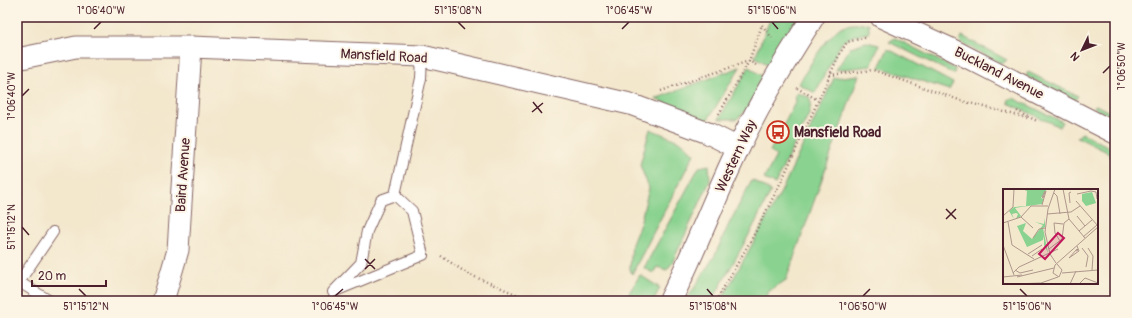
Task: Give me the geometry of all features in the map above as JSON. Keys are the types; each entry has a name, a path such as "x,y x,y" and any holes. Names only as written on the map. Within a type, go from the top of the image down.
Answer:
{"street":[{"name":"Western Way","path":"670,301 684,274 738,148 788,57 813,17"},
{"name":"Buckland Avenue","path":"881,17 949,48 1115,133"},
{"name":"Mansfield Road","path":"17,59 76,47 191,47 422,56 625,103 708,133 738,148"},
{"name":"Baird Avenue","path":"163,301 178,250 191,47"}],"lane":[{"path":"396,195 421,78 422,56"},
{"path":"396,195 412,211 423,255 333,292 361,262 367,231 381,200 396,195"},
{"path":"50,301 18,283 53,232"}],"path":[{"path":"708,133 749,61 762,25 776,42"},
{"path":"716,301 778,189 839,55 847,42 868,36"},
{"path":"625,103 749,61"},
{"path":"830,75 873,70 962,101 1032,119"},
{"path":"423,255 442,256 468,274 518,295 520,301"}],"green space":[{"path":"771,17 801,17 772,67 755,57"},
{"path":"869,23 869,33 853,36 842,42 815,93 799,84 818,53 836,31 847,25"},
{"path":"962,36 1007,60 1002,64 960,42"},
{"path":"895,38 955,69 954,74 889,42"},
{"path":"866,42 879,45 871,66 836,70 851,47"},
{"path":"888,49 953,83 949,90 879,67"},
{"path":"740,67 707,121 655,99"},
{"path":"749,67 765,78 753,104 737,119 719,119"},
{"path":"1028,72 1078,96 1075,100 1026,76"},
{"path":"859,75 786,280 769,291 765,301 721,301 781,192 834,78"},
{"path":"797,93 809,97 811,103 809,114 775,184 764,179 776,156 770,151 796,101 795,96"},
{"path":"1013,98 1063,122 1060,127 1008,103 1009,99"},
{"path":"1096,105 1115,115 1115,121 1098,112 1094,106"},
{"path":"650,129 681,142 694,154 632,274 630,269 632,244 640,224 649,188 640,165"},
{"path":"1082,133 1115,150 1115,156 1077,137"},
{"path":"709,165 710,181 672,263 667,270 657,267 653,273 644,268 699,167"},
{"path":"752,180 771,191 751,231 712,301 686,301 715,255"},
{"path":"640,275 660,288 653,301 624,301"}],"place":[{"name":"Mansfield Road","path":"778,132"}]}
